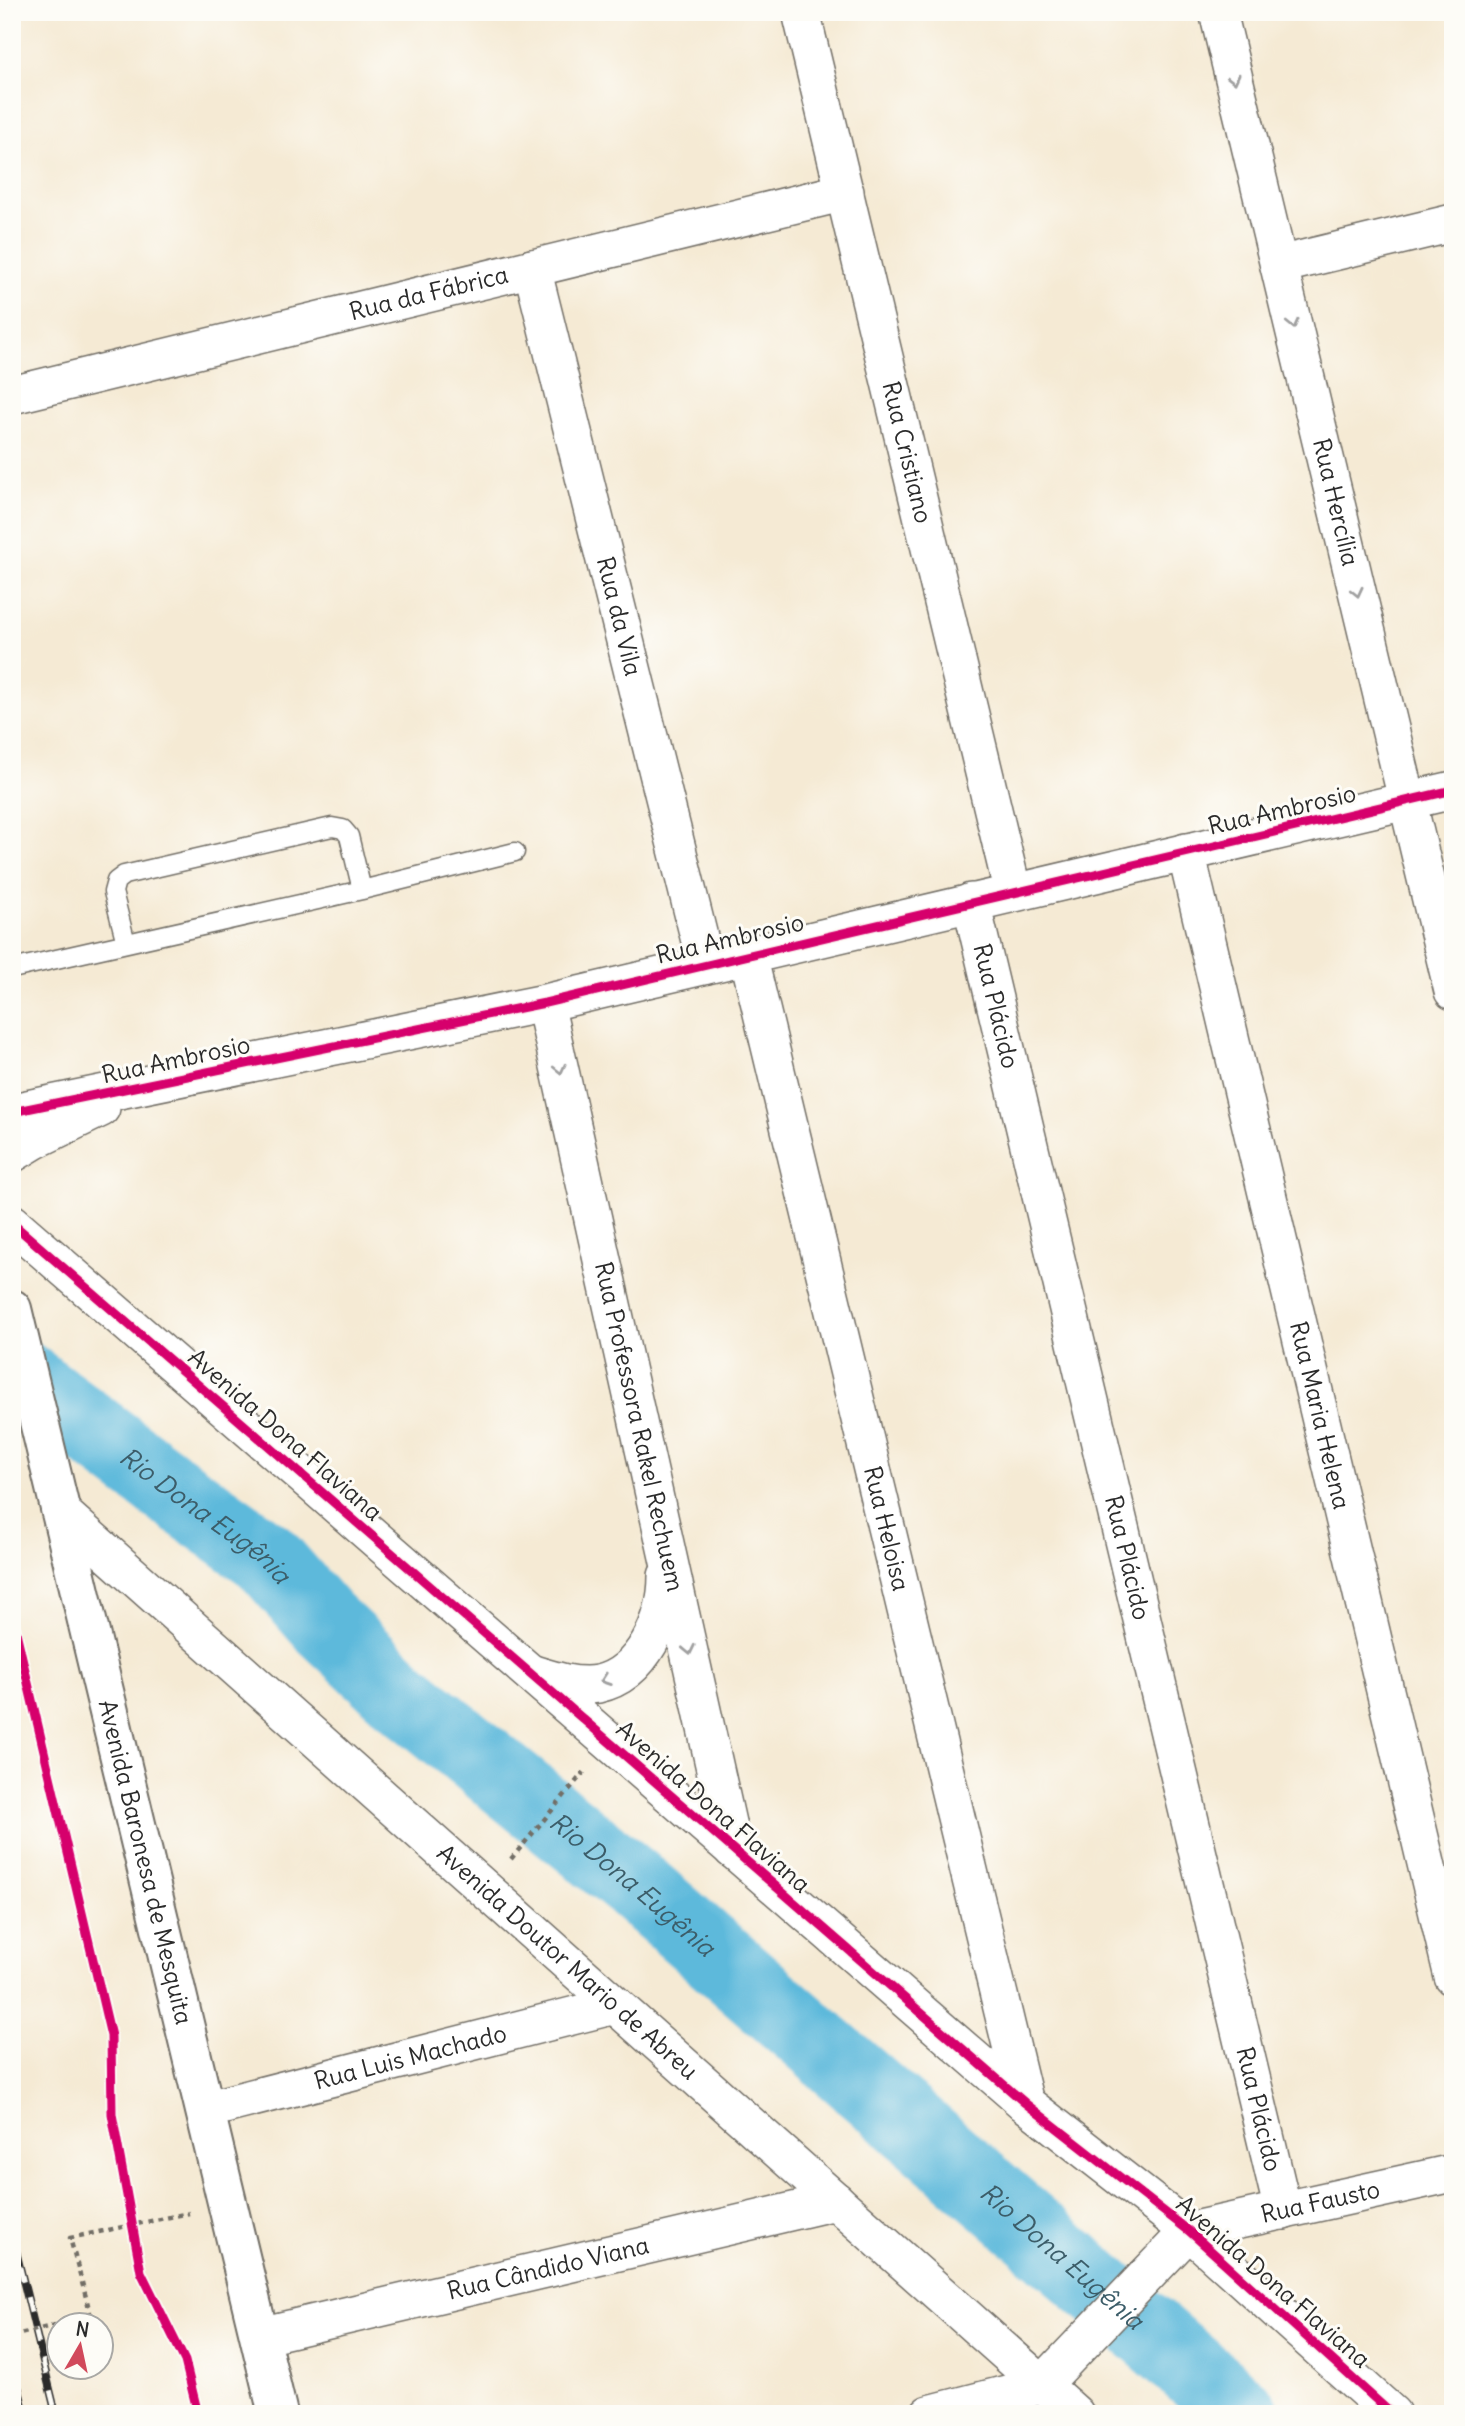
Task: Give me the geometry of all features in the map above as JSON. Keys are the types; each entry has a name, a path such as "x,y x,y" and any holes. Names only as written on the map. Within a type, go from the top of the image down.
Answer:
{"main road":[{"name":"Avenida Baronesa de Mesquita","path":"12,1309 278,2414"}],"street":[{"name":"Rua Cristiano","path":"802,12 1013,893"},
{"name":"Rua Hercília","path":"1218,12 1453,991"},
{"name":"Rua da Fábrica","path":"12,395 845,192"},
{"path":"1279,265 1453,223"},
{"name":"Rua da Vila","path":"532,268 706,965"},
{"name":"Rua Ambrosio","path":"12,1112 545,1003 1453,790"},
{"name":"Rua Maria Helena","path":"1186,852 1453,1978"},
{"name":"Rua Plácido","path":"971,902 1283,2211"},
{"name":"Rua Heloisa","path":"748,955 1025,2103"},
{"name":"Rua Professora Rakel Rechuem","path":"545,1003 733,1850"},
{"name":"Rua Ambrosio","path":"12,1154 35,1140 91,1114 114,1100 124,1090"},
{"name":"Avenida Dona Flaviana","path":"12,1223 1025,2103 1188,2231 1392,2414"},
{"name":"Avenida Doutor Mario de Abreu","path":"60,1511 1074,2414"},
{"path":"530,1674 563,1682 597,1684 623,1674 644,1654 661,1614 667,1581 665,1540"},
{"name":"Rua Luis Machado","path":"205,2110 615,2005"},
{"name":"Rua Fausto","path":"1188,2231 1453,2173"},
{"name":"Rua Cândido Viana","path":"260,2336 836,2202"},
{"path":"929,2414 1042,2385 1188,2231"}],"lane":[{"path":"126,943 113,892 116,881 124,875 332,827 343,830 349,836 362,890"},
{"path":"12,969 362,890 515,852"}],"path":[{"path":"516,1852 579,1777"},
{"path":"12,2336 91,2316 70,2238 133,2227 227,2204"},
{"path":"131,2214 135,2238"}],"waterway":[{"name":"Rio Dona Eugênia","path":"12,1370 266,1557 322,1621 399,1693 634,1884 1243,2414"}],"railway":[{"path":"12,2235 56,2414"},
{"path":"12,2363 25,2414"}],"cycle path":[{"path":"12,1112 545,1003 1453,790"},
{"path":"12,1223 1025,2103 1189,2231 1392,2414"},
{"path":"12,1615 111,2036 112,2114 141,2272 185,2361 198,2414"}]}
